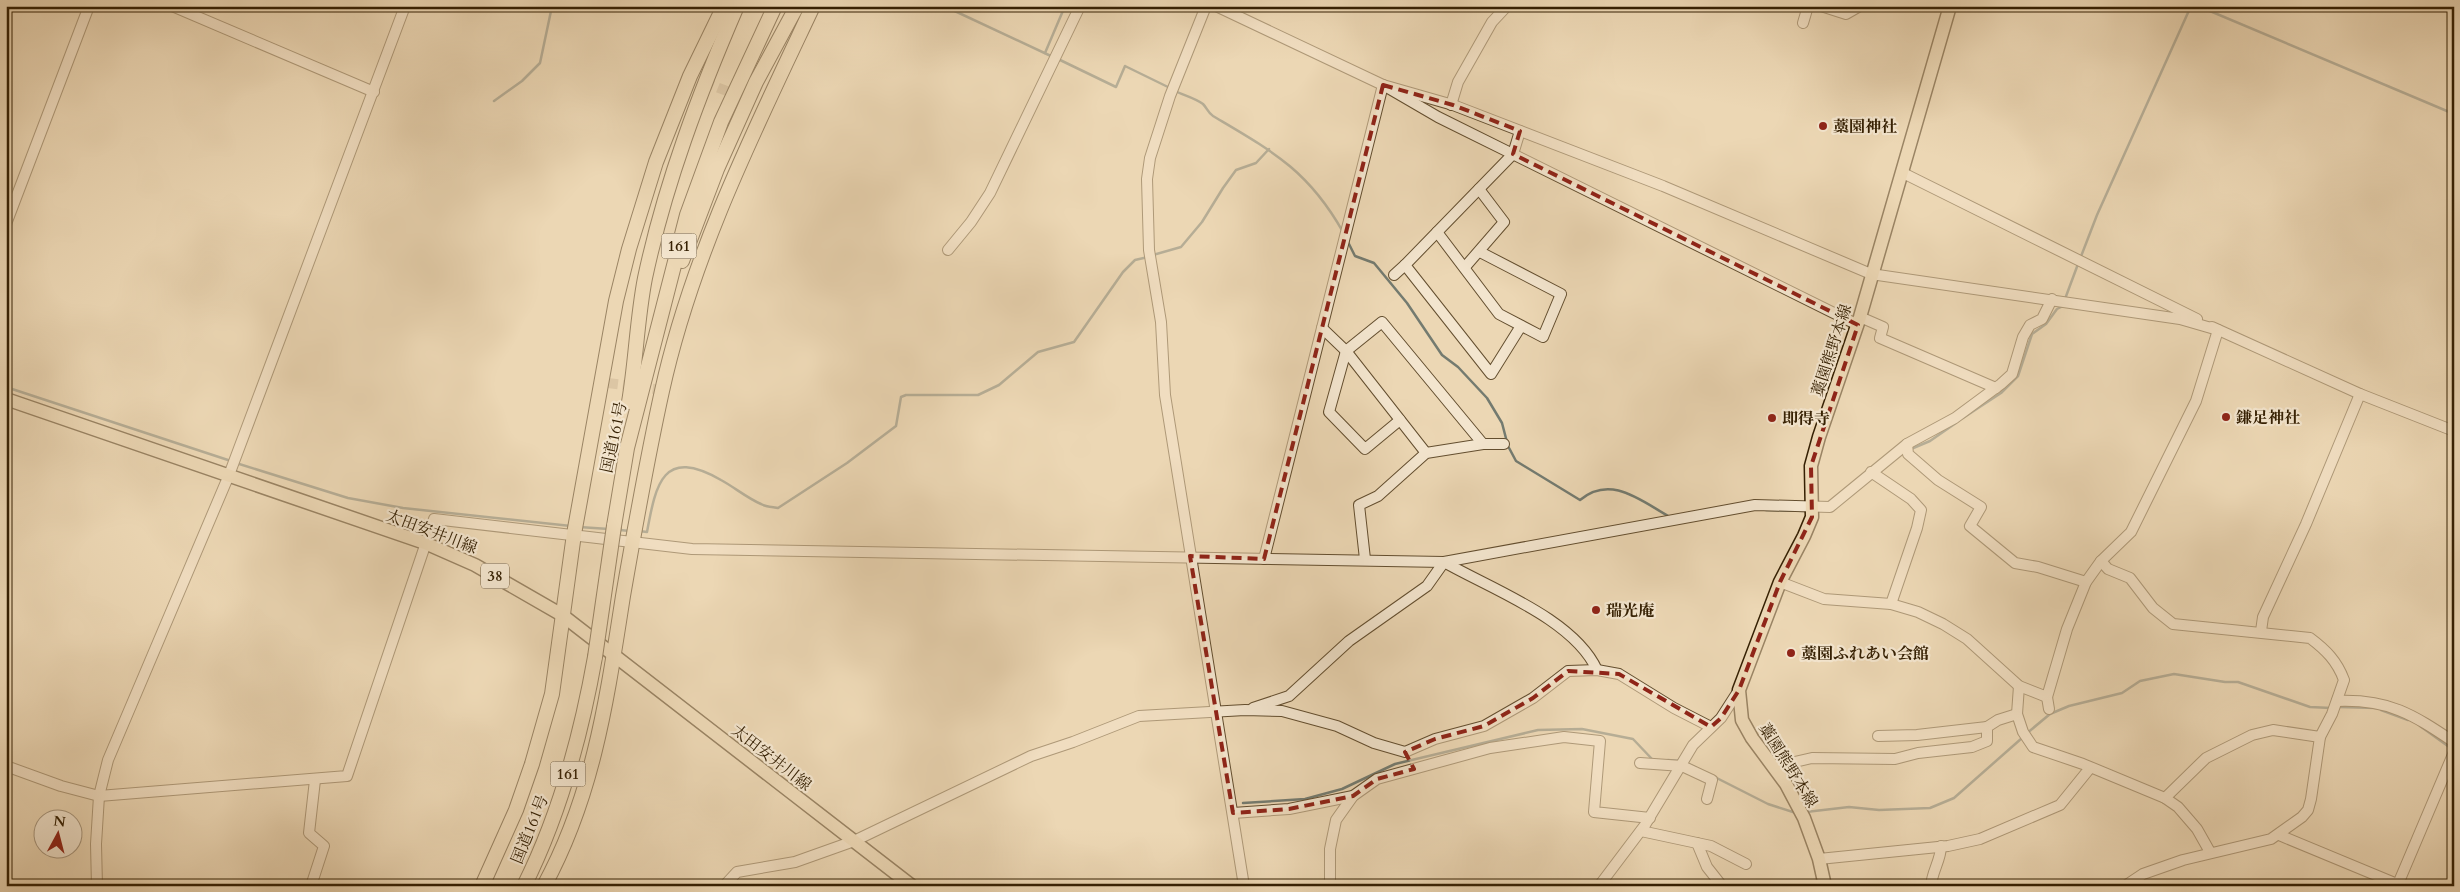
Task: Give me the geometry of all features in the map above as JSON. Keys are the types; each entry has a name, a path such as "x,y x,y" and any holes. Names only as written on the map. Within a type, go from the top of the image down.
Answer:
{"highway":[{"path":"482,886 516,810 532,764 552,694 574,534 605,383 616,301 629,249 656,162 690,76 724,6"},
{"path":"627,448 628,410 645,281 655,235 674,169 700,94 737,6"},
{"name":"国道161号","path":"524,886 548,835 562,794 584,712 627,448 687,214 721,122 775,6"},
{"path":"661,315 717,169 756,82 796,6"},
{"path":"544,886 568,837 588,782 606,703 632,541 663,390 693,280 712,227 762,105 813,6"}],"main road":[{"name":"藁園熊野本線","path":"1825,886 1819,859 1801,813 1742,720 1739,690 1780,582 1804,536 1812,510 1811,466 1819,437 1859,321 1871,274 1903,173 1950,6"},
{"name":"太田安井川線","path":"6,399 232,466 476,565 562,615 912,886"}],"street":[{"path":"6,224 89,6"},
{"path":"172,6 374,92"},
{"path":"97,886 96,844 99,796 108,760 232,466 405,6"},
{"path":"948,250 971,222 990,193 1080,6"},
{"path":"1206,6 1170,95 1150,158 1147,201 1149,250 1161,322 1164,395 1244,886"},
{"path":"1216,6 1384,85 1438,118 1859,321 1883,327 1880,338 1996,388"},
{"path":"1451,105 1458,82 1492,22 1507,6"},
{"path":"1803,23 1808,6"},
{"path":"1821,6 1846,14 1860,6"},
{"path":"690,76 704,82"},
{"path":"1384,85 1451,105 1663,186 1871,274 2180,319 2218,330"},
{"path":"1264,558 1384,85"},
{"path":"1394,275 1406,265 1513,154 1520,131"},
{"path":"1903,173 1940,189 1992,218 2218,330 2360,394 2454,431"},
{"path":"1465,267 1480,252 1504,222 1479,189"},
{"path":"1436,232 1465,267 1499,314 1543,337 1561,294 1480,252"},
{"path":"1406,265 1491,374 1521,326"},
{"path":"6,766 61,786 99,796 347,776 434,519 692,549 1190,556 1444,562 1755,505 1812,510 1830,507 1907,449 1996,388 2012,374 2023,337 2030,325 2047,314 2052,299"},
{"path":"1400,420 1365,448 1329,412 1346,351 1382,322 1483,444"},
{"path":"1322,328 1346,351 1426,453"},
{"path":"2049,709 2047,697 2066,629 2086,582 2101,560 2131,532 2196,400 2218,330"},
{"path":"2261,632 2263,617 2306,524 2360,394"},
{"path":"1365,560 1359,505 1378,496 1426,453 1483,444 1504,444"},
{"path":"1907,449 1938,480 1981,506 1970,526 2006,558 2015,563 2038,567 2086,582"},
{"path":"1874,475 1911,499 1921,510 1917,528 1891,604"},
{"path":"2101,560 2108,570 2130,578 2153,608 2173,624 2310,638 2323,648 2338,665 2344,680 2332,714 2320,737 2308,810 2296,822 2279,835 2257,843 2210,852 2143,874 2125,886"},
{"path":"1444,562 1544,616 1567,631 1593,661 1597,670"},
{"path":"1245,710 1290,696 1349,641 1427,586 1444,562"},
{"path":"1780,582 1824,599 1891,604 1918,612 1967,639 2019,686 2047,697"},
{"path":"1406,754 1435,739 1484,726 1533,698 1568,670 1597,670 1619,674 1674,708 1711,727"},
{"path":"2019,686 2017,714 2025,736 2033,747 2165,798 2178,807 2197,829 2210,852"},
{"path":"1599,886 1650,818 1682,766 1693,744 1727,710 1739,690"},
{"path":"2337,701 2371,702 2412,714 2454,742"},
{"path":"724,886 736,872 795,862 854,841 1031,756 1139,716 1245,710 1282,711 1311,718 1406,754 1414,768"},
{"path":"1878,736 1917,735 1987,727 1998,720 2017,714"},
{"path":"1773,767 1812,758 1894,759 1918,753 1972,747 1987,740 1987,727"},
{"path":"2165,798 2206,758 2252,734 2273,730 2320,737"},
{"path":"1917,735 1918,753"},
{"path":"1330,886 1330,849 1336,820 1353,796 1377,779 1490,748 1564,737 1600,741 1594,812 1650,818"},
{"path":"2279,835 2400,885 2453,754"},
{"path":"1640,763 1682,766 1712,780 1707,799"},
{"path":"1819,859 1940,846 1980,839 2060,805 2090,768"},
{"path":"310,886 324,846 309,833 315,780"},
{"path":"1233,813 1289,809 1353,796"},
{"path":"1641,831 1711,846 1746,864"},
{"path":"1697,843 1707,867 1722,886"},
{"path":"1932,886 1932,875 1941,855 1940,846"}],"highlighted area":[{"path":"1383,85 1453,105 1520,131 1513,154 1858,325 1811,466 1812,517 1780,582 1739,690 1721,718 1711,727 1619,674 1568,671 1533,698 1484,726 1435,739 1405,752 1414,769 1377,779 1353,796 1289,809 1233,813 1190,556 1264,559"}],"waterway":[{"path":"494,101 522,81 540,63 551,11 557,6"},
{"path":"944,6 1053,57"},
{"path":"1045,53 1065,6"},
{"path":"2080,259 2097,215 2191,6"},
{"path":"2198,6 2454,114"},
{"path":"1058,59 1116,87 1125,66 1170,88"},
{"path":"1175,91 1200,102 1213,116 1253,140 1287,164 1316,193 1343,232"},
{"path":"1153,255 1181,247 1202,222 1236,170 1256,163 1269,149"},
{"path":"1348,242 1355,256 1374,263 1407,303 1442,355 1458,367 1487,398 1502,423 1508,446 1516,461 1580,500 1603,489 1614,490 1637,498 1670,517"},
{"path":"639,531 647,532 654,499 659,485 666,475 674,469 686,467 702,471 721,480 756,502 778,508 847,463 896,426 901,397 906,395 978,395 999,385 1038,352 1074,342 1123,272 1135,260 1148,257"},
{"path":"2065,299 2078,264"},
{"path":"1963,418 2001,393 2018,376 2032,334 2046,324 2057,309 2063,306"},
{"path":"6,387 231,461"},
{"path":"1911,449 1930,441 1956,423"},
{"path":"236,463 348,498 403,508 571,526"},
{"path":"1766,510 1808,511"},
{"path":"579,527 609,529"},
{"path":"619,530 631,531"},
{"path":"2026,734 2050,714 2069,706 2122,693 2140,681 2174,674 2225,682 2238,682 2310,707 2331,708"},
{"path":"2339,707 2376,708"},
{"path":"2381,710 2408,720"},
{"path":"2420,726 2452,749"},
{"path":"1243,803 1305,799 1342,789 1395,764 1538,730 1582,729 1633,739 1652,759"},
{"path":"1806,812 1849,807 1879,810 1930,808 1954,798 2022,738"},
{"path":"1668,760 1680,761"},
{"path":"1685,762 1768,804 1796,813"}],"tunnel":[{"path":"704,82 757,103"},
{"path":"608,383 663,390"}],"place":[{"name":"藁園神社","path":"1823,126"},
{"name":"鎌足神社","path":"2226,417"},
{"name":"即得寺","path":"1772,418"},
{"name":"瑞光庵","path":"1596,610"},
{"name":"藁園ふれあい会館","path":"1791,653"}]}
